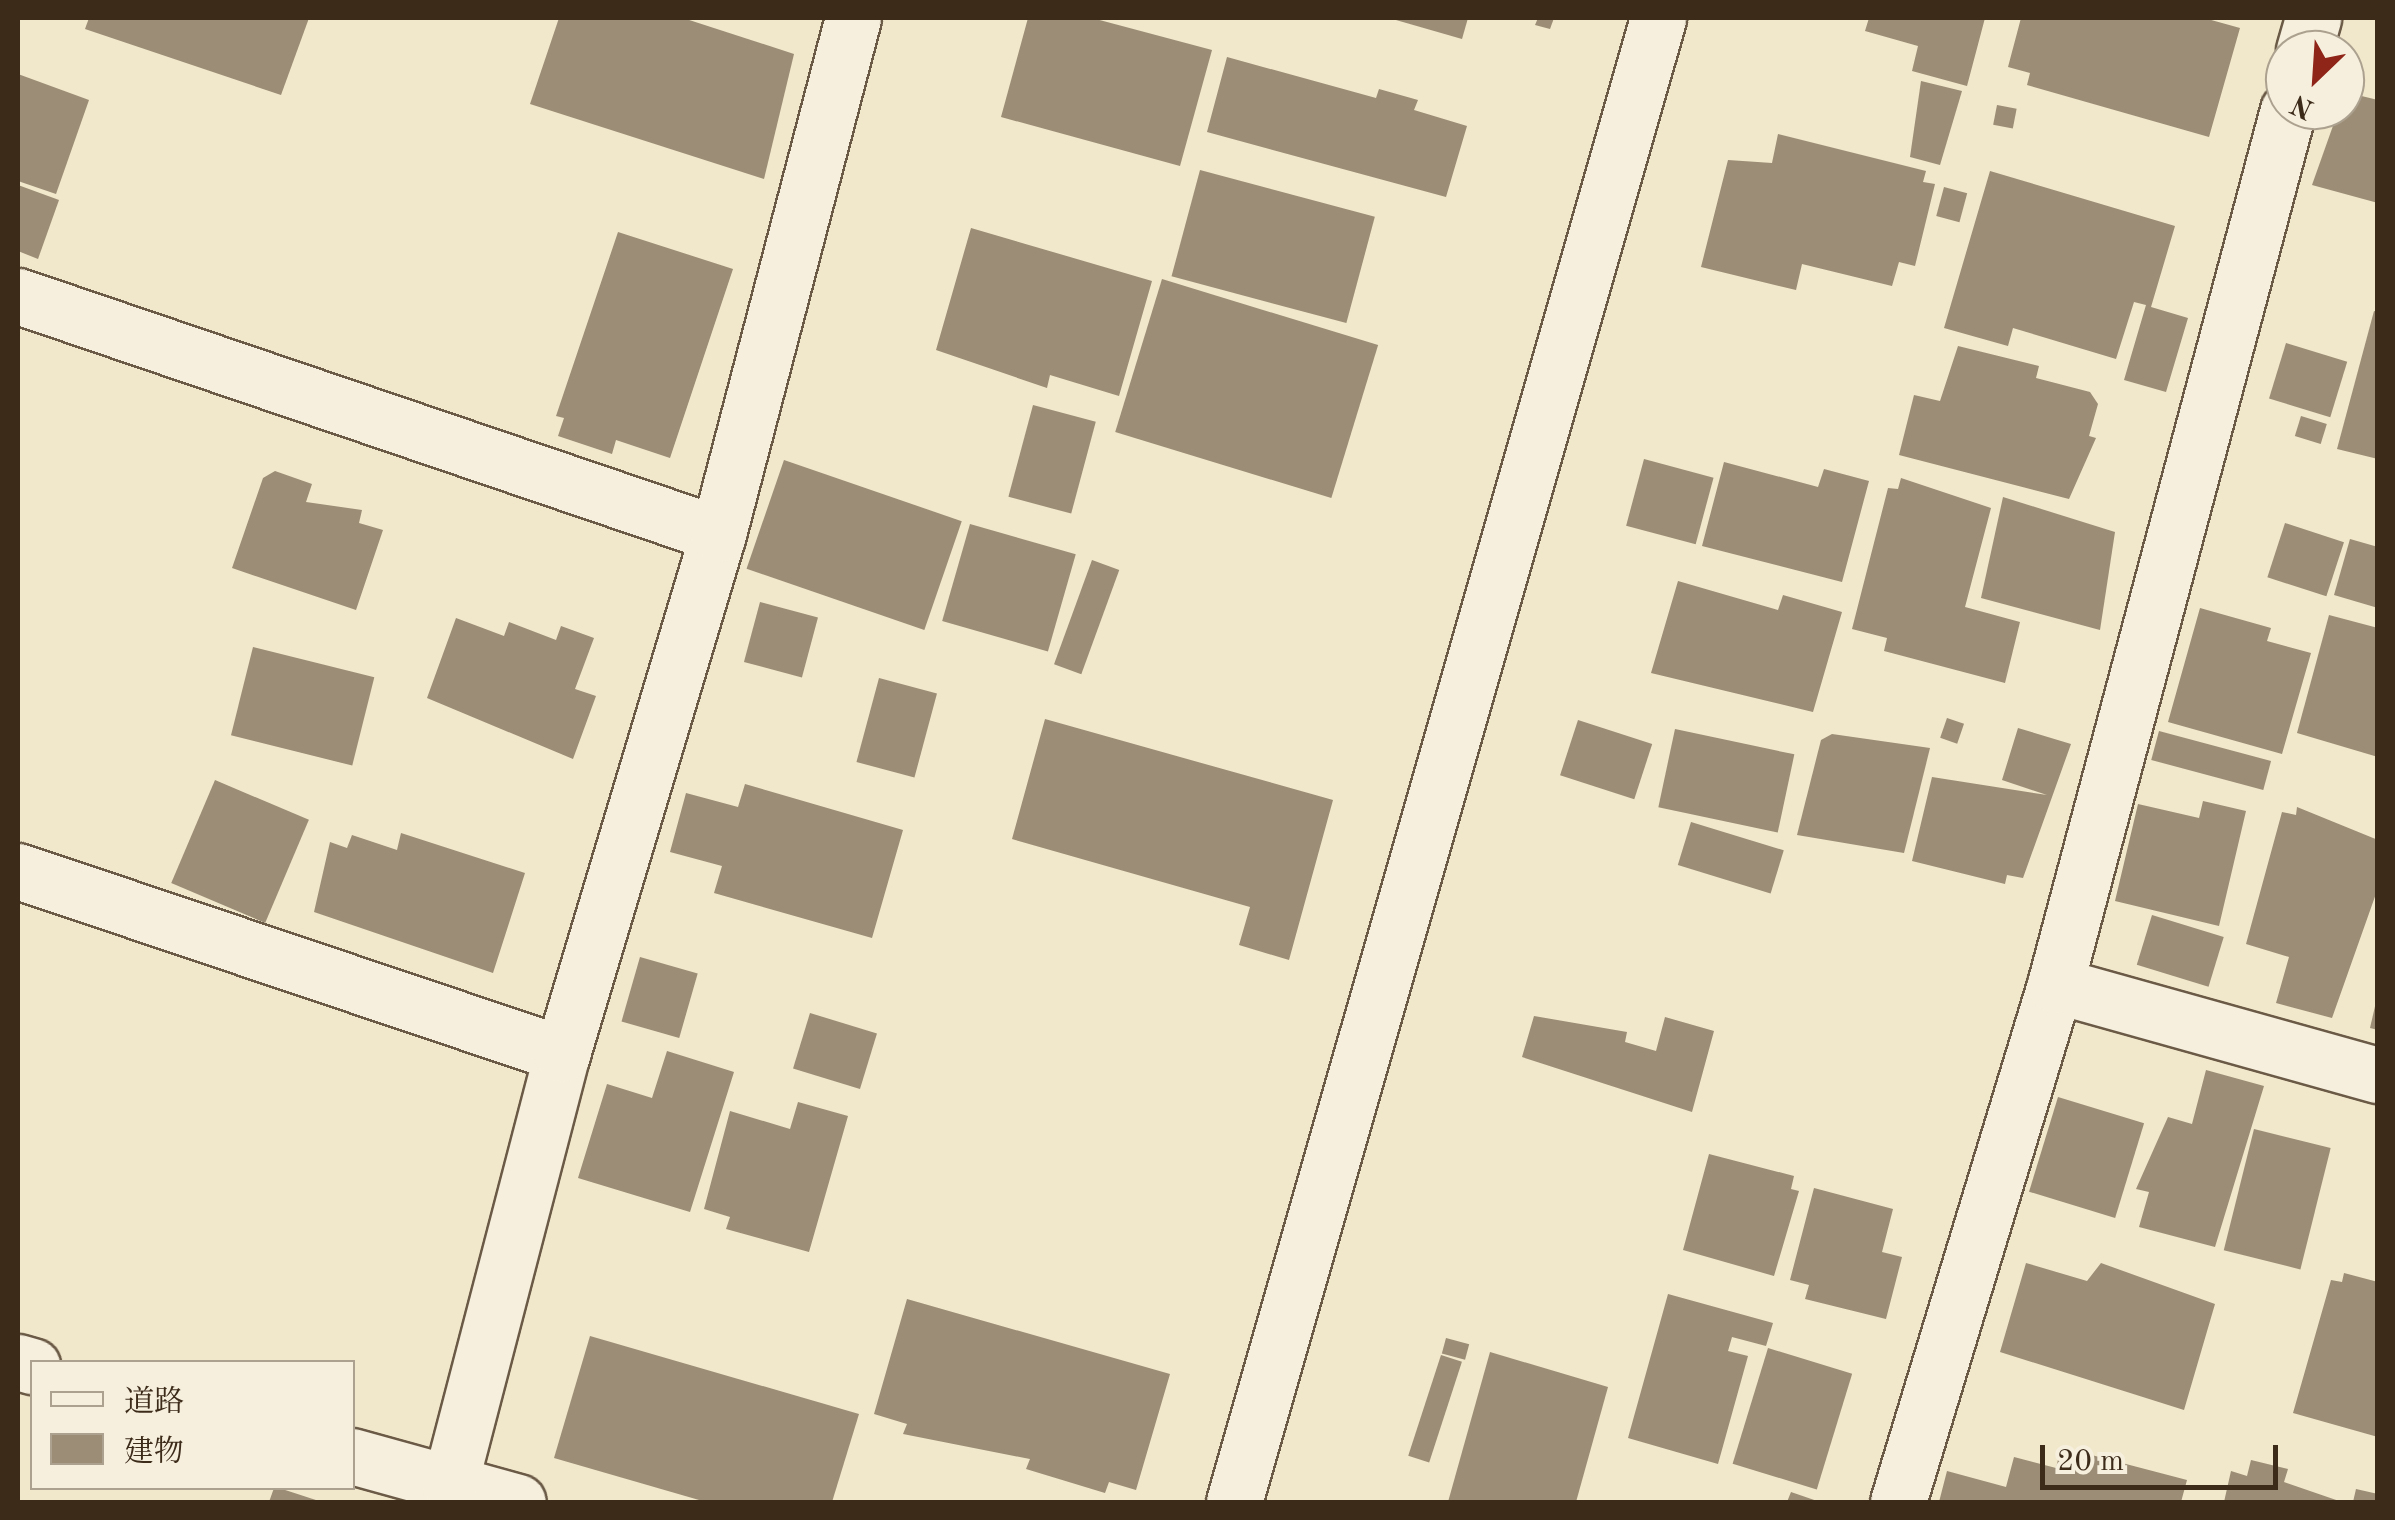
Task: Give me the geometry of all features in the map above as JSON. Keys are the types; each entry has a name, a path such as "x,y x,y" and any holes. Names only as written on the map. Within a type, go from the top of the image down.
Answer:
{"street":[{"path":"450,1483 562,1054 718,534 853,18"},
{"path":"1234,1502 1658,18"},
{"path":"1898,1502 2055,984 2283,130"},
{"path":"18,296 718,534"},
{"path":"18,871 562,1054"},
{"path":"2055,984 2378,1076"},
{"path":"355,1457 518,1502"}],"building":[{"path":"89,18 309,18 281,95 85,29"},
{"path":"559,18 683,18 794,54 764,179 530,104"},
{"path":"1028,18 1092,18 1212,50 1180,166 1001,117"},
{"path":"1389,18 1468,18 1462,39"},
{"path":"1538,18 1554,18 1550,29 1535,25"},
{"path":"1869,18 1985,18 1967,86 1912,71 1918,46 1865,31"},
{"path":"2021,18 2204,18 2240,28 2209,137 2027,85 2030,73 2008,67"},
{"path":"1227,57 1376,98 1379,89 1418,100 1414,110 1467,126 1446,197 1207,132"},
{"path":"18,74 89,100 56,194 18,181"},
{"path":"1921,81 1962,91 1940,165 1910,157"},
{"path":"2365,97 2378,100 2378,203 2312,185 2332,130 2365,130"},
{"path":"1997,105 2017,109 2013,128 1993,125"},
{"path":"1778,134 1926,171 1923,182 1935,184 1915,266 1899,262 1892,286 1802,264 1796,290 1701,267 1728,160 1772,163"},
{"path":"1200,170 1375,217 1346,323 1172,276"},
{"path":"1990,171 2175,226 2151,307 2188,318 2166,392 2124,380 2146,305 2134,302 2116,359 2013,328 2008,346 1944,328"},
{"path":"18,185 59,200 38,259 18,251"},
{"path":"1944,187 1967,193 1959,222 1936,216"},
{"path":"971,228 1152,281 1119,396 1050,375 1047,388 936,350"},
{"path":"618,232 733,269 670,458 616,440 612,454 558,436 564,418 556,416"},
{"path":"1162,279 1378,345 1331,498 1115,432"},
{"path":"2374,311 2378,312 2378,459 2337,449"},
{"path":"2286,343 2347,362 2330,417 2269,398"},
{"path":"1958,346 2039,366 2036,378 2090,392 2098,404 2089,436 2096,438 2069,499 1899,455 1914,395 1940,401"},
{"path":"1033,405 1096,422 1071,514 1008,497"},
{"path":"2301,416 2327,424 2321,444 2295,436"},
{"path":"1644,459 1714,478 1696,544 1626,526"},
{"path":"784,460 962,521 924,630 747,569"},
{"path":"1724,462 1818,487 1824,469 1869,481 1842,582 1702,546"},
{"path":"275,471 312,484 306,502 362,510 359,523 383,530 356,610 232,568 263,478"},
{"path":"1901,478 1991,508 1965,607 2020,622 2005,683 1884,651 1887,638 1852,629 1888,488 1898,489"},
{"path":"2003,497 2115,532 2100,630 1981,598"},
{"path":"2285,523 2344,542 2326,596 2267,577"},
{"path":"970,524 1076,554 1048,651 942,621"},
{"path":"2350,539 2378,547 2378,608 2334,595"},
{"path":"1092,560 1119,570 1081,674 1054,664"},
{"path":"1678,581 1778,610 1783,595 1842,612 1813,712 1651,673"},
{"path":"760,602 818,618 802,677 744,662"},
{"path":"2200,608 2271,628 2267,641 2311,653 2282,754 2168,722"},
{"path":"2329,615 2378,628 2378,757 2297,733"},
{"path":"456,618 504,636 509,622 556,640 561,626 594,638 575,689 596,696 573,759 427,698"},
{"path":"253,647 374,677 352,766 231,735"},
{"path":"879,678 937,694 914,778 856,762"},
{"path":"1947,718 1964,724 1957,744 1940,738"},
{"path":"1045,719 1333,800 1289,960 1239,945 1250,907 1012,839"},
{"path":"1578,720 1652,744 1634,799 1560,775"},
{"path":"2018,728 2071,744 2023,878 2007,875 2005,884 1912,861 1932,777 2047,795 2002,780"},
{"path":"1675,729 1794,754 1778,833 1658,807"},
{"path":"2159,731 2271,761 2263,790 2151,760"},
{"path":"1832,734 1930,748 1904,853 1797,835 1821,740"},
{"path":"215,780 309,820 265,923 171,883"},
{"path":"745,784 903,830 872,938 714,893 722,866 670,852 686,793 738,807"},
{"path":"2203,801 2246,811 2219,926 2115,901 2138,804 2199,818"},
{"path":"2297,807 2378,840 2378,888 2332,1018 2276,1003 2289,957 2246,944 2282,812 2296,815"},
{"path":"1691,822 1784,850 1771,893 1678,865"},
{"path":"401,833 525,873 493,973 314,912 330,842 347,848 352,835 397,850"},
{"path":"2152,915 2224,937 2209,987 2137,965"},
{"path":"640,957 698,974 679,1038 622,1021"},
{"path":"2378,1002 2378,1030 2370,1028"},
{"path":"810,1013 877,1033 860,1089 793,1068"},
{"path":"1534,1016 1627,1032 1625,1042 1656,1051 1665,1017 1714,1031 1692,1112 1522,1057"},
{"path":"667,1051 734,1072 690,1212 578,1178 607,1084 652,1098"},
{"path":"2206,1070 2264,1086 2215,1247 2139,1227 2149,1192 2136,1189 2168,1117 2192,1124"},
{"path":"2058,1097 2144,1123 2115,1218 2029,1192"},
{"path":"798,1102 848,1116 809,1252 726,1229 730,1217 704,1209 730,1111 790,1129"},
{"path":"2254,1129 2331,1148 2300,1269 2224,1250"},
{"path":"1709,1154 1794,1176 1791,1189 1799,1191 1774,1276 1683,1250"},
{"path":"1814,1188 1893,1209 1882,1252 1902,1257 1886,1319 1805,1299 1809,1285 1790,1280"},
{"path":"2026,1263 2087,1281 2101,1263 2215,1304 2184,1410 2000,1352"},
{"path":"2344,1273 2378,1282 2378,1437 2293,1413 2331,1280 2342,1282"},
{"path":"1668,1294 1773,1323 1766,1346 1732,1337 1728,1351 1748,1356 1718,1464 1628,1438"},
{"path":"907,1299 1170,1374 1136,1490 1109,1482 1105,1493 1026,1469 1030,1459 903,1434 907,1424 874,1414"},
{"path":"590,1336 859,1414 832,1502 706,1502 554,1458"},
{"path":"1446,1338 1469,1344 1465,1360 1442,1353"},
{"path":"1768,1348 1852,1374 1817,1489 1733,1464"},
{"path":"1490,1352 1608,1387 1576,1502 1448,1502"},
{"path":"1441,1355 1462,1362 1429,1463 1408,1456"},
{"path":"2061,1447 2187,1480 2181,1502 1939,1502 1947,1471 2006,1487 2014,1457 2056,1468"},
{"path":"2251,1460 2288,1469 2284,1482 2342,1502 2224,1502 2231,1471 2247,1476"},
{"path":"2356,1489 2378,1494 2378,1502 2353,1502"},
{"path":"273,1490 285,1490 322,1502 269,1502"},
{"path":"1791,1492 1820,1502 1787,1502"}]}
